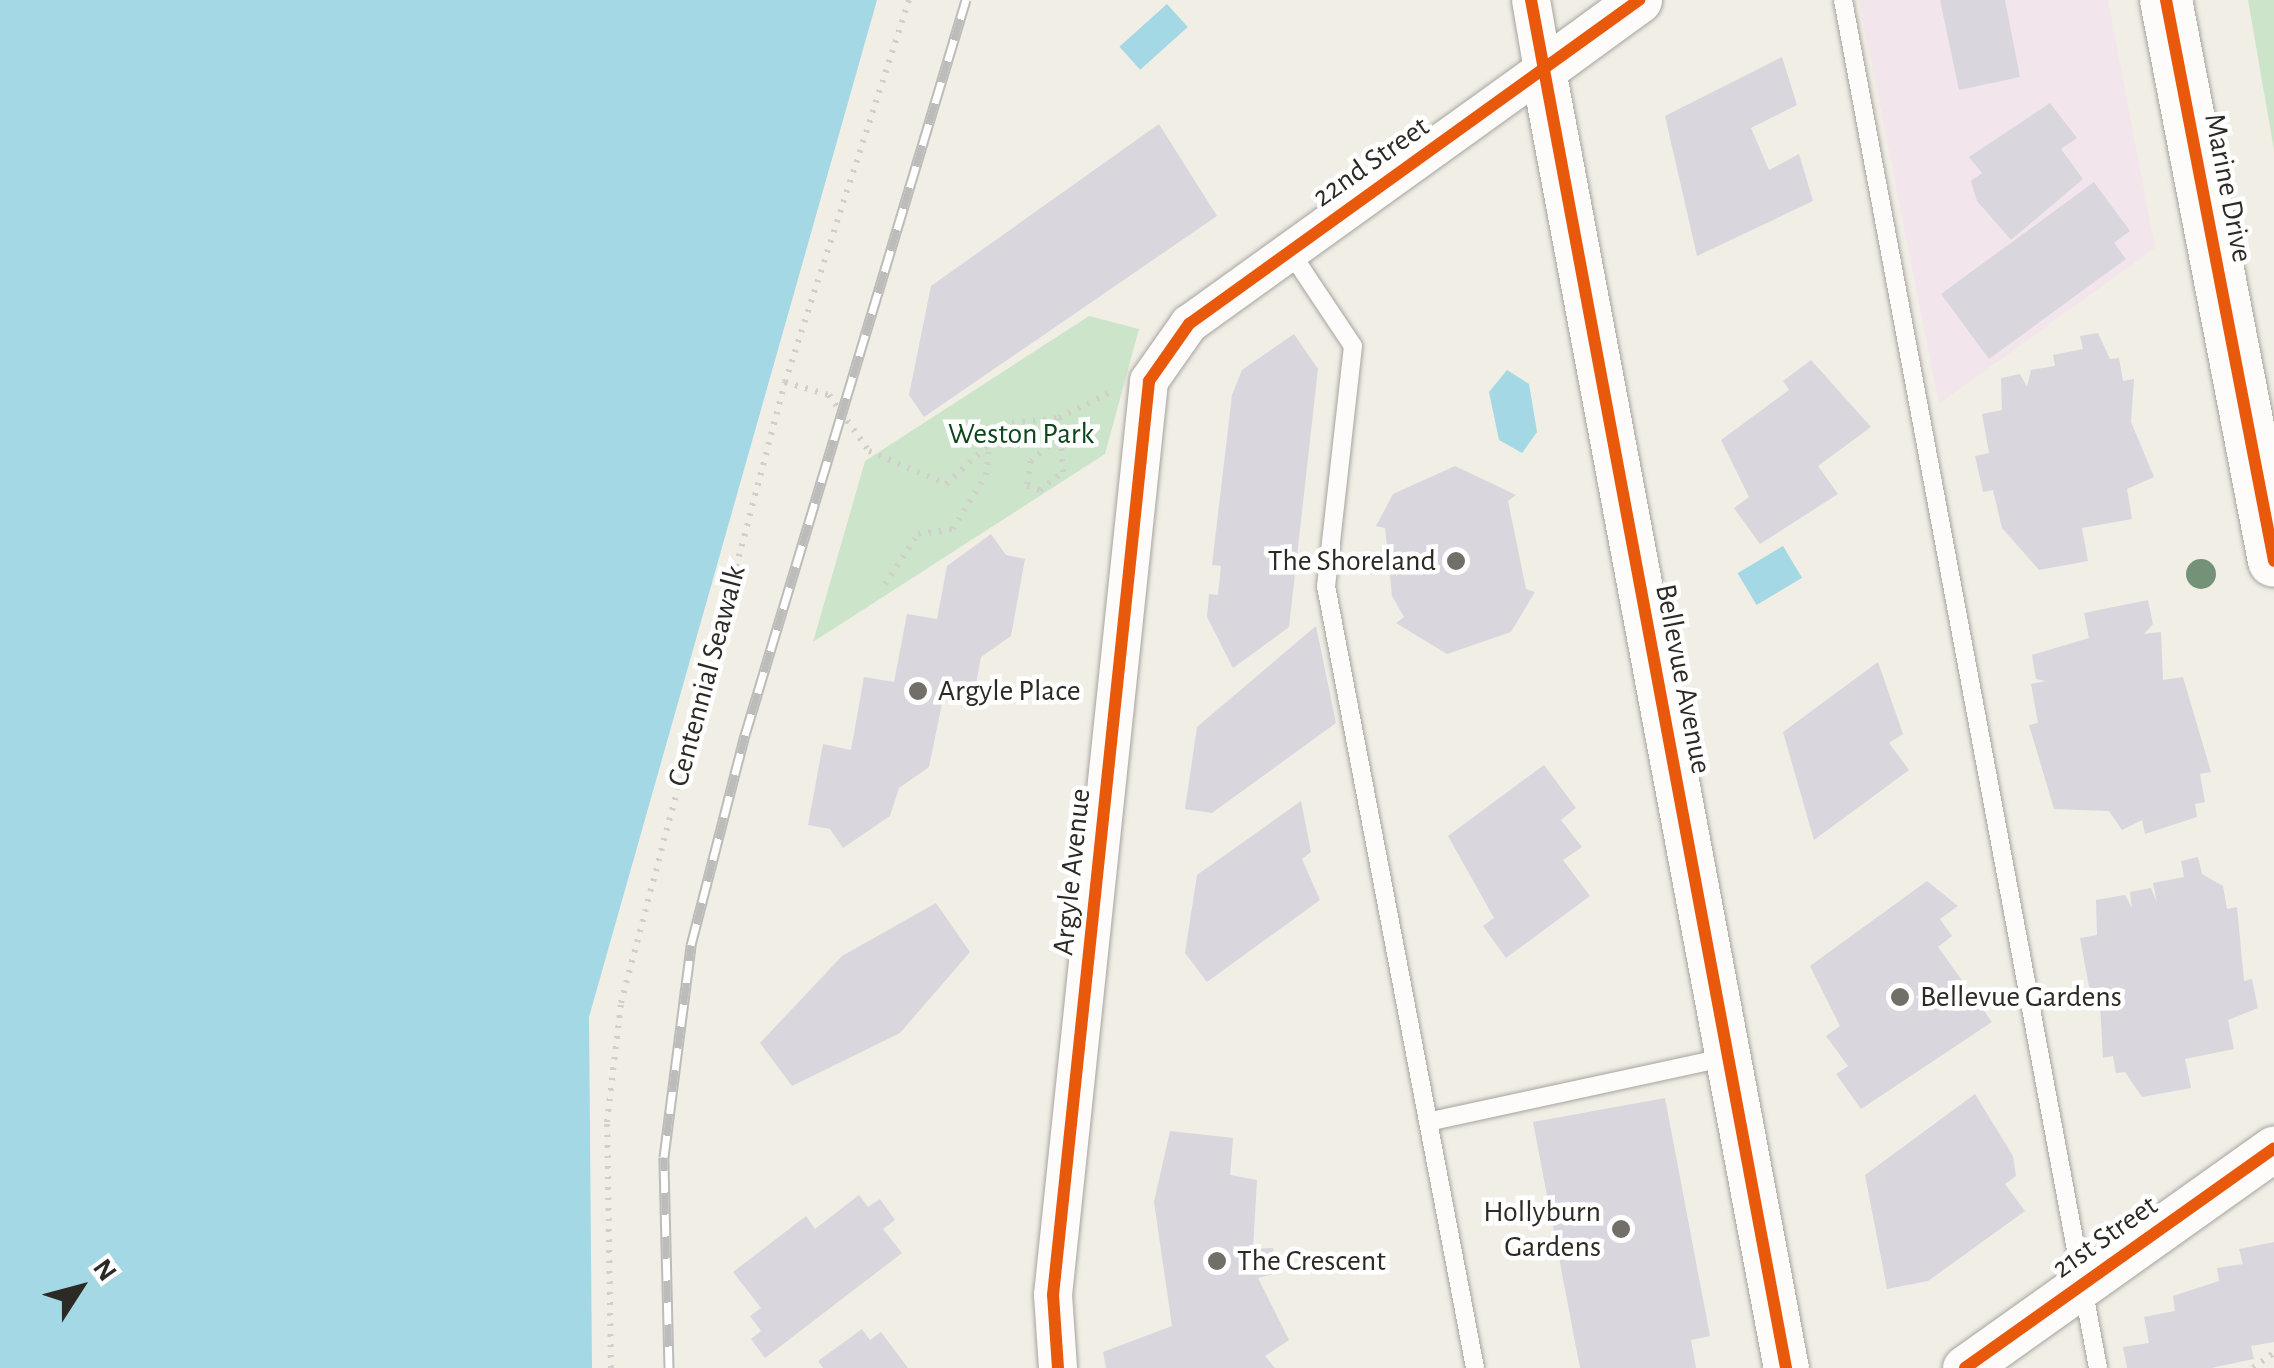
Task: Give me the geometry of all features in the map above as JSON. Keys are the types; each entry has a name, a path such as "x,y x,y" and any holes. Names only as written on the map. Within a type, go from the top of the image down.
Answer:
{"main road":[{"name":"Marine Drive","path":"2166,0 2274,562"}],"street":[{"name":"Bellevue Avenue","path":"1531,0 1786,1368"},
{"name":"22nd Street","path":"1148,381 1189,324 1640,0"},
{"name":"Argyle Avenue","path":"1058,1368 1053,1296 1148,381"},
{"name":"21st Street","path":"1965,1368 2274,1148"}],"lane":[{"path":"1843,0 2098,1368"},
{"path":"1288,250 1352,346 1326,586 1432,1121 1475,1368"},
{"path":"1432,1121 1728,1057"}],"path":[{"path":"786,382 829,395 869,451 946,484 1012,424 1059,418 1106,395"},
{"path":"1056,439 1032,461 1026,486 1040,490 1062,472 1056,439 1059,418"},
{"path":"885,584 918,534 953,529 986,475 990,441"},
{"path":"2253,1368 2274,1353"}],"shaded area":[{"path":"1859,0 2108,0 2155,248 1939,404"}],"green space":[{"path":"2248,0 2274,0 2274,150"},
{"name":"Weston Park","path":"1089,316 1139,329 1105,454 813,642 865,461"}],"water":[{"path":"0,0 877,0 589,1017 592,1368 0,1368"},
{"path":"1167,4 1188,27 1140,70 1119,47"},
{"path":"1507,370 1529,384 1537,432 1522,453 1499,440 1489,392"},
{"path":"1783,546 1802,578 1757,605 1738,573"}],"building":[{"path":"1940,0 2005,0 2020,77 1959,90"},
{"path":"1782,57 1797,105 1751,128 1769,170 1799,154 1813,201 1697,256 1665,116"},
{"path":"2050,103 2077,138 2061,149 2083,179 2011,240 1977,201 1971,181 1982,173 1969,157"},
{"path":"1159,124 1217,216 924,417 909,395 931,286"},
{"path":"2094,182 2130,231 2114,243 2126,259 1989,359 1941,294"},
{"path":"2098,333 2110,359 2119,358 2123,381 2134,379 2131,422 2154,477 2127,489 2132,519 2082,528 2088,561 2039,570 2002,528 1993,490 1983,492 1975,456 1989,453 1982,414 2002,410 2001,378 2020,374 2027,387 2031,370 2055,366 2053,355 2083,349 2080,336"},
{"path":"1294,334 1318,369 1289,627 1233,668 1207,617 1209,594 1218,595 1221,566 1212,565 1232,395 1242,370"},
{"path":"1811,360 1871,427 1818,466 1838,494 1760,544 1734,508 1749,497 1721,440 1789,390 1783,381"},
{"name":"The Shoreland","path":"1455,466 1516,495 1508,501 1526,589 1535,592 1511,632 1447,654 1396,623 1404,617 1392,596 1385,528 1376,526 1393,494"},
{"name":"Argyle Place","path":"991,534 1006,555 1025,559 1011,636 981,657 972,705 943,699 929,767 899,788 890,816 843,848 830,829 808,825 823,744 851,750 864,677 894,682 907,614 937,619 947,566"},
{"path":"2148,600 2153,624 2144,634 2161,632 2163,680 2183,677 2211,772 2200,774 2205,802 2195,804 2197,817 2145,834 2142,820 2122,830 2109,811 2054,809 2029,725 2038,723 2031,684 2046,681 2036,679 2032,655 2089,638 2084,613"},
{"path":"1316,626 1336,723 1212,813 1185,809 1197,727"},
{"path":"1878,662 1903,734 1889,743 1909,770 1814,840 1783,732"},
{"path":"1544,765 1576,808 1561,820 1582,847 1563,860 1590,896 1506,958 1483,926 1494,918 1448,836"},
{"path":"1301,801 1311,852 1302,859 1320,900 1207,982 1185,953 1197,875"},
{"path":"2198,857 2202,874 2223,886 2227,909 2237,907 2244,981 2252,979 2258,1008 2228,1020 2234,1049 2185,1059 2191,1088 2142,1097 2125,1072 2116,1073 2113,1056 2103,1058 2100,1003 2092,1003 2080,938 2097,935 2096,900 2125,895 2132,908 2130,892 2151,888 2157,903 2153,883 2184,877 2181,861"},
{"name":"Bellevue Gardens","path":"1927,881 1958,906 1940,919 1952,936 1938,947 1992,1022 1861,1109 1836,1074 1848,1066 1826,1036 1840,1026 1810,966"},
{"path":"936,903 970,952 900,1033 792,1086 760,1043 842,956"},
{"path":"1975,1094 2013,1156 2016,1176 2005,1184 2025,1211 1928,1281 1887,1289 1865,1175"},
{"name":"Hollyburn Gardens","path":"1665,1098 1710,1336 1691,1340 1696,1368 1580,1368 1533,1122"},
{"name":"The Crescent","path":"1170,1131 1233,1138 1230,1175 1257,1180 1253,1249 1273,1248 1278,1273 1258,1278 1289,1340 1265,1356 1275,1368 1106,1368 1103,1352 1172,1326 1154,1202"},
{"path":"859,1195 868,1207 880,1199 895,1220 883,1229 902,1253 765,1358 751,1339 761,1331 750,1316 761,1308 733,1272 806,1216 815,1229"},
{"path":"2274,1242 2274,1342 2251,1346 2254,1359 2211,1368 2127,1368 2123,1347 2149,1343 2144,1317 2175,1311 2173,1296 2219,1281 2217,1268 2243,1264 2239,1249"},
{"path":"862,1329 870,1340 881,1332 908,1368 823,1368 818,1361"}],"railway":[{"path":"669,1368 664,1157 691,945 745,735 966,0"}],"cycle path":[{"path":"1531,0 1786,1368"},
{"path":"1058,1368 1053,1295 1149,381 1189,324 1639,0"},
{"path":"2166,0 2274,561"},
{"path":"1965,1368 2274,1148"}],"place":[{"name":"The Shoreland","path":"1456,561"},
{"name":"Argyle Place","path":"918,691"},
{"name":"Bellevue Gardens","path":"1900,997"},
{"name":"Hollyburn Gardens","path":"1621,1229"},
{"name":"The Crescent","path":"1217,1261"}]}
